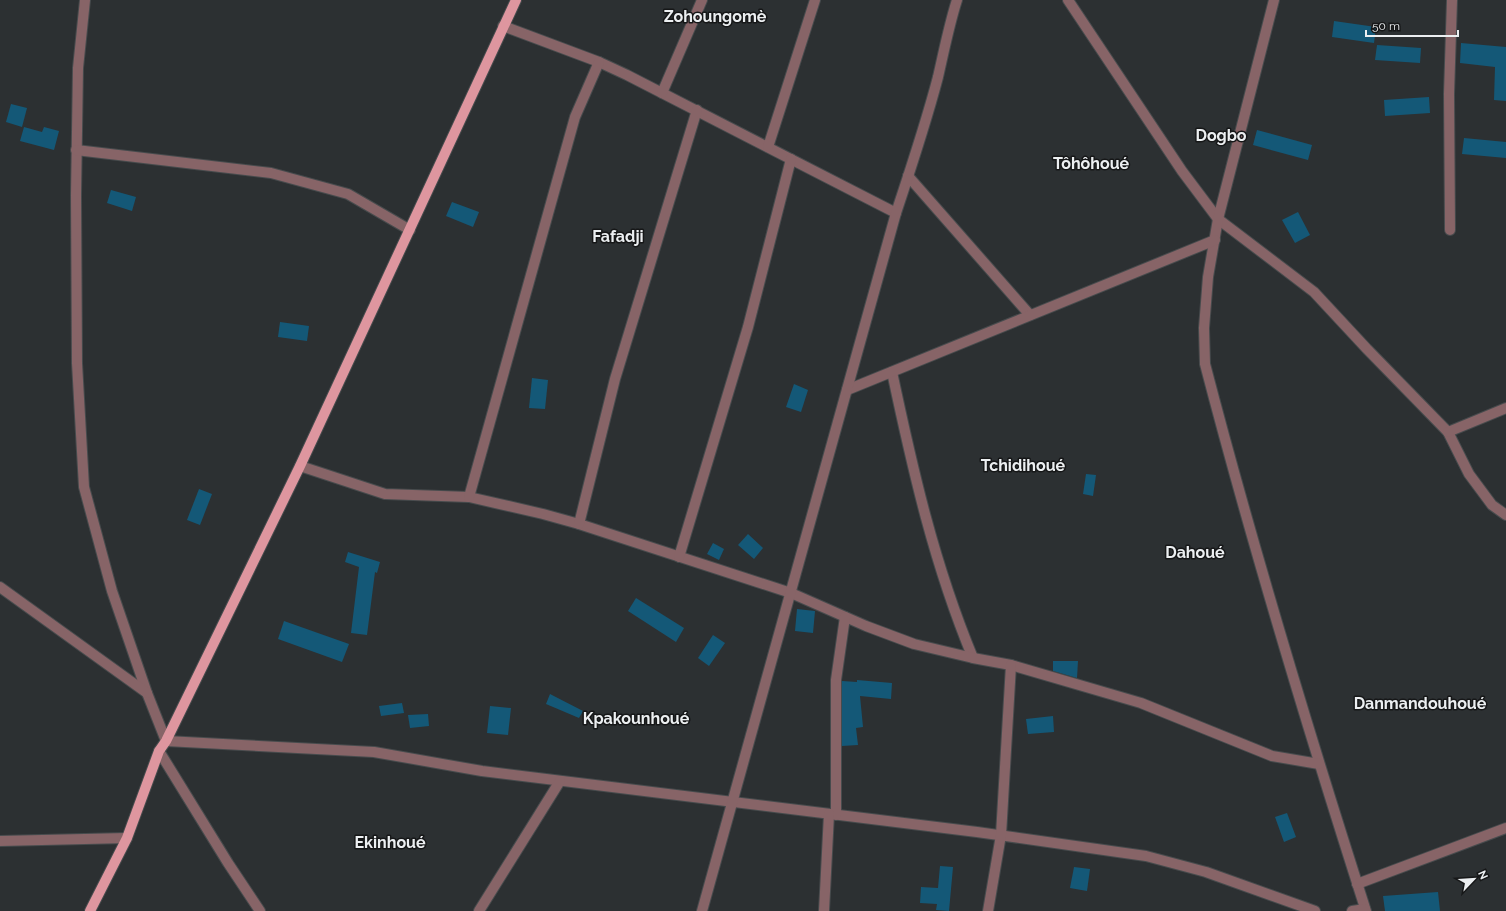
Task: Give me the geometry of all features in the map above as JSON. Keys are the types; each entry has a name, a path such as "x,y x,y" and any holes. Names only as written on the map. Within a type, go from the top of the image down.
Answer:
{"main road":[{"path":"90,911 127,838 159,750 166,741 300,466 516,0"}],"street":[{"path":"85,0 78,68 76,150 77,363 84,488 112,591 146,693 166,741 374,752 482,771 1001,835 1146,856 1206,872 1315,911"},
{"path":"662,93 702,0"},
{"path":"768,147 815,0"},
{"path":"702,911 896,213 938,77 949,24 957,0"},
{"path":"1068,0 1182,171 1218,219 1314,292 1448,432 1469,474 1492,505 1506,515"},
{"path":"1274,0 1218,219 1208,277 1204,328 1205,364 1263,578 1365,910 1352,911"},
{"path":"1450,230 1449,94 1452,0"},
{"path":"503,26 599,62 697,110 896,213"},
{"path":"469,497 575,117 599,62"},
{"path":"579,524 615,379 697,110"},
{"path":"76,150 271,173 348,194 410,230"},
{"path":"679,557 748,326 791,159"},
{"path":"908,176 1030,316"},
{"path":"847,390 1215,240"},
{"path":"892,372 915,481 930,537 956,616 973,658"},
{"path":"1448,432 1506,408"},
{"path":"300,466 385,494 469,497 579,524 791,594 914,644 1010,665 1141,703 1272,756 1319,764"},
{"path":"0,587 146,693"},
{"path":"824,911 832,815 836,680 845,617"},
{"path":"988,911 1001,835 1010,665"},
{"path":"159,750 260,911"},
{"path":"479,911 560,781"},
{"path":"1357,884 1506,828"},
{"path":"0,842 127,838"}],"building":[{"path":"1334,21 1376,27 1374,43 1332,37"},
{"path":"1461,43 1506,47 1506,101 1494,100 1495,67 1460,63"},
{"path":"1377,45 1421,48 1420,63 1375,60"},
{"path":"1429,97 1430,113 1385,116 1384,100"},
{"path":"11,104 27,108 22,127 6,122"},
{"path":"24,127 42,132 44,127 59,131 54,150 20,141"},
{"path":"1257,130 1312,145 1308,160 1253,145"},
{"path":"1464,138 1506,142 1506,158 1462,154"},
{"path":"111,190 136,197 132,211 107,203"},
{"path":"452,202 479,212 473,227 446,216"},
{"path":"1298,212 1310,235 1295,243 1282,220"},
{"path":"280,322 309,326 307,341 278,337"},
{"path":"532,378 548,380 545,409 529,408"},
{"path":"794,384 808,390 801,412 786,407"},
{"path":"1086,474 1096,475 1093,496 1083,494"},
{"path":"199,489 212,494 200,525 187,520"},
{"path":"748,534 763,548 754,559 738,545"},
{"path":"713,543 724,549 719,560 707,554"},
{"path":"348,552 380,562 377,573 375,572 367,635 351,633 359,567 345,562"},
{"path":"636,598 684,628 676,642 628,611"},
{"path":"797,609 815,611 813,633 795,631"},
{"path":"284,621 349,644 342,662 278,639"},
{"path":"713,635 725,643 709,666 698,658"},
{"path":"1053,661 1078,661 1077,678 1053,671"},
{"path":"857,680 892,683 891,699 860,696 863,727 856,728 858,745 842,746 842,681 857,682"},
{"path":"550,694 583,711 579,718 546,704"},
{"path":"402,703 404,713 381,716 379,706"},
{"path":"490,706 511,708 508,735 487,733"},
{"path":"428,714 429,726 410,728 408,715"},
{"path":"1053,716 1054,732 1028,734 1026,719"},
{"path":"1287,813 1296,837 1284,842 1275,817"},
{"path":"940,866 953,867 949,911 936,910 937,904 920,903 921,887 938,888"},
{"path":"1074,867 1090,869 1087,891 1070,888"},
{"path":"1438,892 1440,911 1385,911 1383,896"}],"district":[{"name":"Zohoungomè","path":"715,16"},
{"name":"Dogbo","path":"1221,135"},
{"name":"Tôhôhoué","path":"1091,163"},
{"name":"Fafadji","path":"618,236"},
{"name":"Tchidihoué","path":"1023,465"},
{"name":"Dahoué","path":"1195,552"},
{"name":"Danmandouhoué","path":"1420,703"},
{"name":"Kpakounhoué","path":"636,718"},
{"name":"Ekinhoué","path":"390,842"}]}
